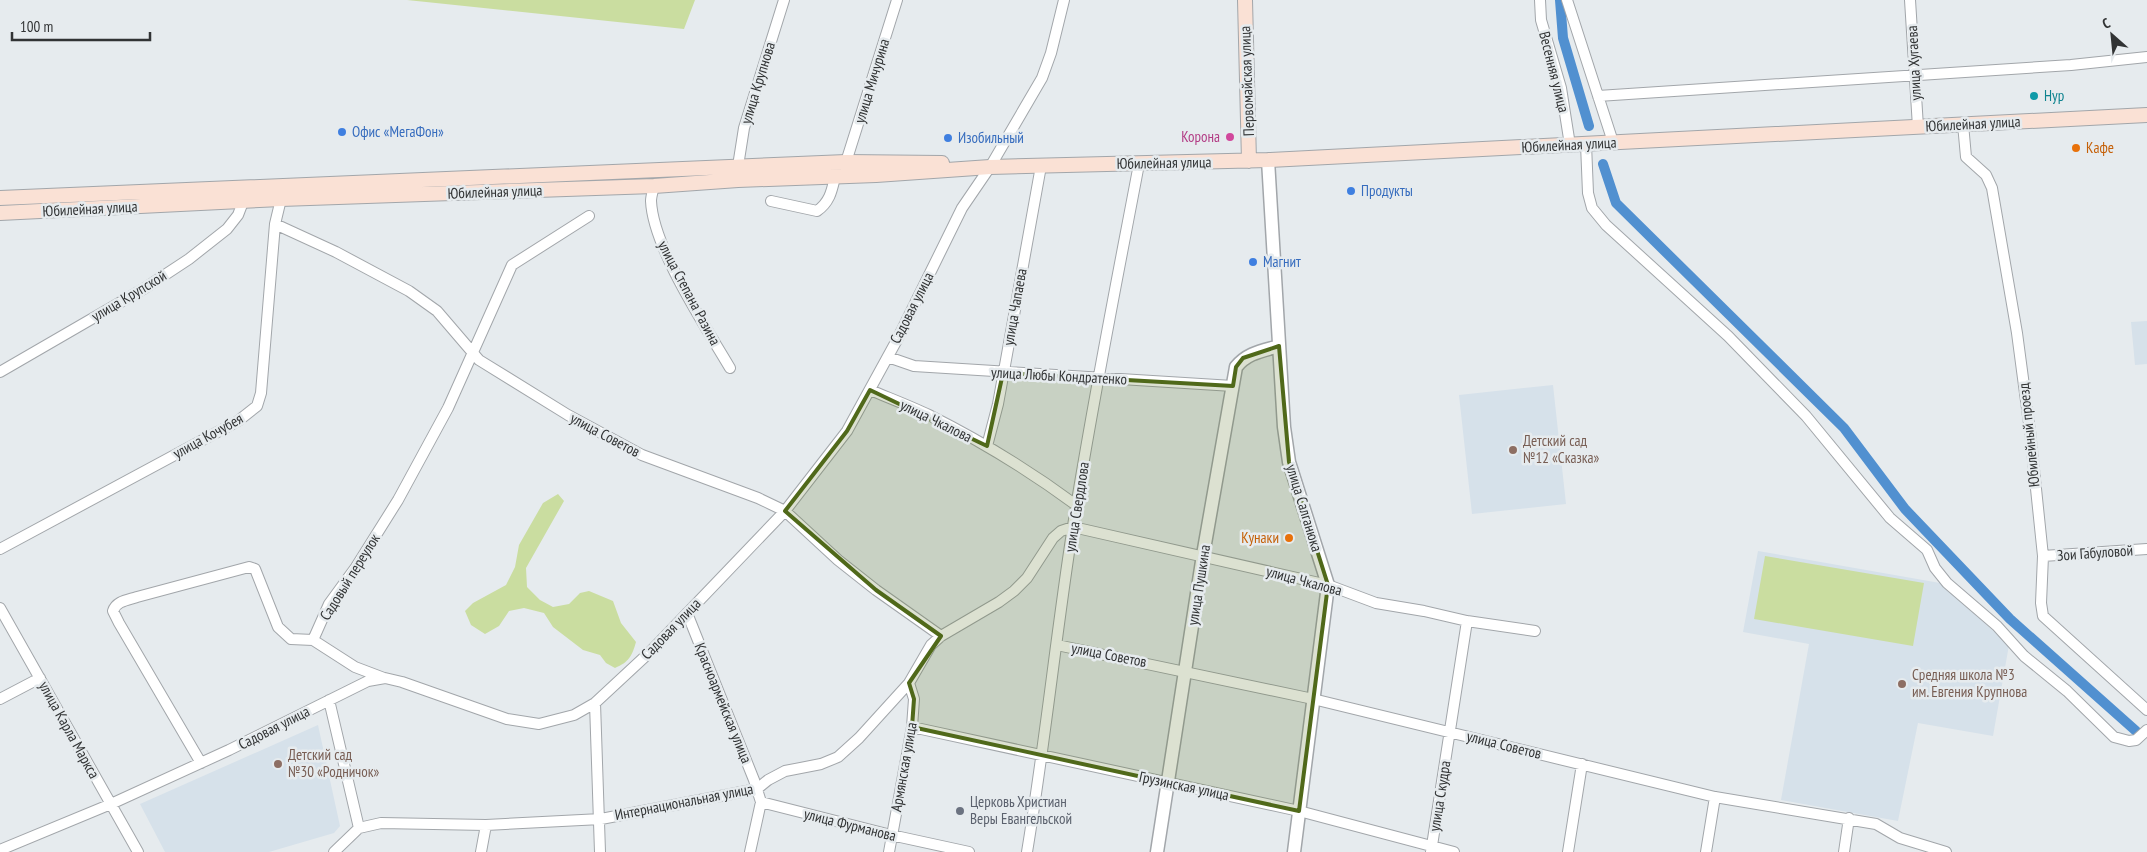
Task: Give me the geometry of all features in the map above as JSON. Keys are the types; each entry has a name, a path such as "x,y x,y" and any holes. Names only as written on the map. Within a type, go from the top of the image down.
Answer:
{"main road":[{"name":"Первомайская улица","path":"1245,0 1249,161"},
{"name":"Юбилейная улица","path":"0,198 535,190 654,186 990,167 1249,161 2147,115"},
{"name":"Юбилейная улица","path":"0,213 243,202 281,193 534,176 738,166 894,162 990,167"}],"street":[{"name":"улица Крупнова","path":"738,166 744,128 784,0"},
{"name":"улица Мичурина","path":"846,162 897,0"},
{"name":"Садовая улица","path":"0,850 111,804 201,763 368,681 385,678 402,682 507,719 539,724 574,715 595,703 651,651 785,511 847,431 888,357 962,208 990,167 1042,78 1051,53 1064,0"},
{"name":"Весенняя улица","path":"1540,0 1541,20 1561,88 1570,145"},
{"path":"1567,0 1613,142"},
{"name":"улица Хугаева","path":"1910,0 1918,127"},
{"path":"1598,96 2071,65 2147,57"},
{"name":"Юбилейный проезд","path":"1963,124 1966,156 1986,175 1992,188 2017,333 2043,556 2041,603 2043,616 2147,710"},
{"path":"1586,144 1588,193 1592,208 1606,225 1728,336 1806,416 1890,518 1927,550 1935,568 1947,583 1997,626 2024,656 2067,691 2108,732 2122,740 2128,741 2136,740 2147,730"},
{"name":"улица Салганюка","path":"1268,160 1284,427 1289,462 1328,585 1294,852"},
{"name":"улица Свердлова","path":"1027,852 1043,755 1076,505 1139,164"},
{"name":"улица Чапаева","path":"987,446 1003,373 1041,166"},
{"path":"534,176 535,190"},
{"path":"771,201 818,211 830,197 835,177"},
{"name":"улица Степана Разина","path":"654,186 651,200 658,233 688,296 730,368"},
{"name":"улица Кочубея","path":"0,549 238,421 257,406 261,392 275,224 281,193"},
{"name":"улица Крупской","path":"0,372 145,288 189,259 227,229 238,215 243,202"},
{"name":"Садовый переулок","path":"313,640 329,604 356,567 398,500 448,408 512,265 589,216"},
{"name":"улица Советов","path":"275,224 336,252 409,291 437,311 479,360 568,416 642,455 758,498 785,511 838,560 876,590 941,636"},
{"name":"улица Пушкина","path":"1158,852 1202,556 1236,366 1243,358 1253,353 1279,346"},
{"name":"улица Любы Кондратенко","path":"888,357 914,366 1233,386"},
{"name":"улица Чкалова","path":"870,390 927,414 987,446 1076,505"},
{"name":"улица Чкалова","path":"1073,527 1328,585 1376,603 1467,621 1535,631"},
{"name":"Интернациональная улица","path":"334,852 344,840 359,828 381,823 486,825 600,819 757,790 768,780 785,771 821,764 838,756 859,738 909,683 931,645 941,636 1014,591 1027,578 1053,538 1061,531 1073,527"},
{"name":"Зои Габуловой","path":"2043,556 2147,549"},
{"path":"201,763 119,624 113,611 120,602 249,567 254,568 278,627 291,638 313,640 355,666 385,678"},
{"name":"улица Карла Маркса","path":"0,608 138,852"},
{"name":"Красноармейская улица","path":"687,613 761,802"},
{"name":"улица Скудра","path":"1432,849 1467,621"},
{"name":"улица Советов","path":"1057,645 1313,699 1715,797 1876,824 1900,838 1946,852"},
{"path":"0,699 40,678"},
{"name":"Армянская улица","path":"889,852 912,728 914,699 909,683"},
{"path":"329,700 359,828"},
{"path":"595,703 600,852"},
{"name":"Грузинская улица","path":"912,728 1299,811 1432,849 1454,852"},
{"path":"1568,852 1582,764"},
{"path":"1706,852 1715,797"},
{"path":"750,852 761,802"},
{"name":"улица Фурманова","path":"761,802 891,836 969,852"},
{"path":"1844,852 1849,818"},
{"path":"481,852 486,825"}],"highlighted area":[{"path":"1279,346 1289,462 1328,585 1299,811 912,727 914,699 909,683 941,636 876,590 785,511 847,431 870,390 987,446 1003,373 1233,386 1236,367 1243,358"}],"shaded area":[{"path":"2147,321 2147,364 2135,365 2131,322"},
{"name":"Детский сад №12 «Сказка»","path":"1553,385 1566,504 1472,514 1459,395"},
{"name":"Средняя школа №3 им. Евгения Крупнова","path":"1758,551 1940,583 2009,645 1993,736 1918,723 1898,821 1781,800 1809,644 1743,632"},
{"name":"Детский сад №30 «Родничок»","path":"318,725 340,826 334,833 269,852 165,852 140,804"}],"green space":[{"path":"407,0 695,0 684,29"},
{"path":"558,494 564,501 526,568 527,587 540,600 553,607 569,604 580,593 589,591 613,601 621,623 636,642 629,658 615,668 606,663 600,655 583,650 553,627 544,613 524,608 509,611 499,626 485,634 471,625 465,611 473,603 506,585 515,567 519,545 543,503"},
{"path":"1765,556 1924,583 1913,646 1754,619"}],"waterway":[{"path":"1560,0 1563,38 1589,126"},
{"path":"1603,164 1616,203 1844,428 1905,509 2010,619 2136,731"}],"place":[{"name":"Нур","path":"2034,96"},
{"name":"Офис «МегаФон»","path":"342,132"},
{"name":"Корона","path":"1230,137"},
{"name":"Изобильный","path":"948,138"},
{"name":"Кафе","path":"2076,148"},
{"name":"Продукты","path":"1351,191"},
{"name":"Магнит","path":"1253,262"},
{"name":"Детский сад №12 «Сказка»","path":"1513,450"},
{"name":"Кунаки","path":"1289,538"},
{"name":"Средняя школа №3 им. Евгения Крупнова","path":"1902,684"},
{"name":"Детский сад №30 «Родничок»","path":"278,764"},
{"name":"Церковь Христиан Веры Евангельской","path":"960,811"}]}
